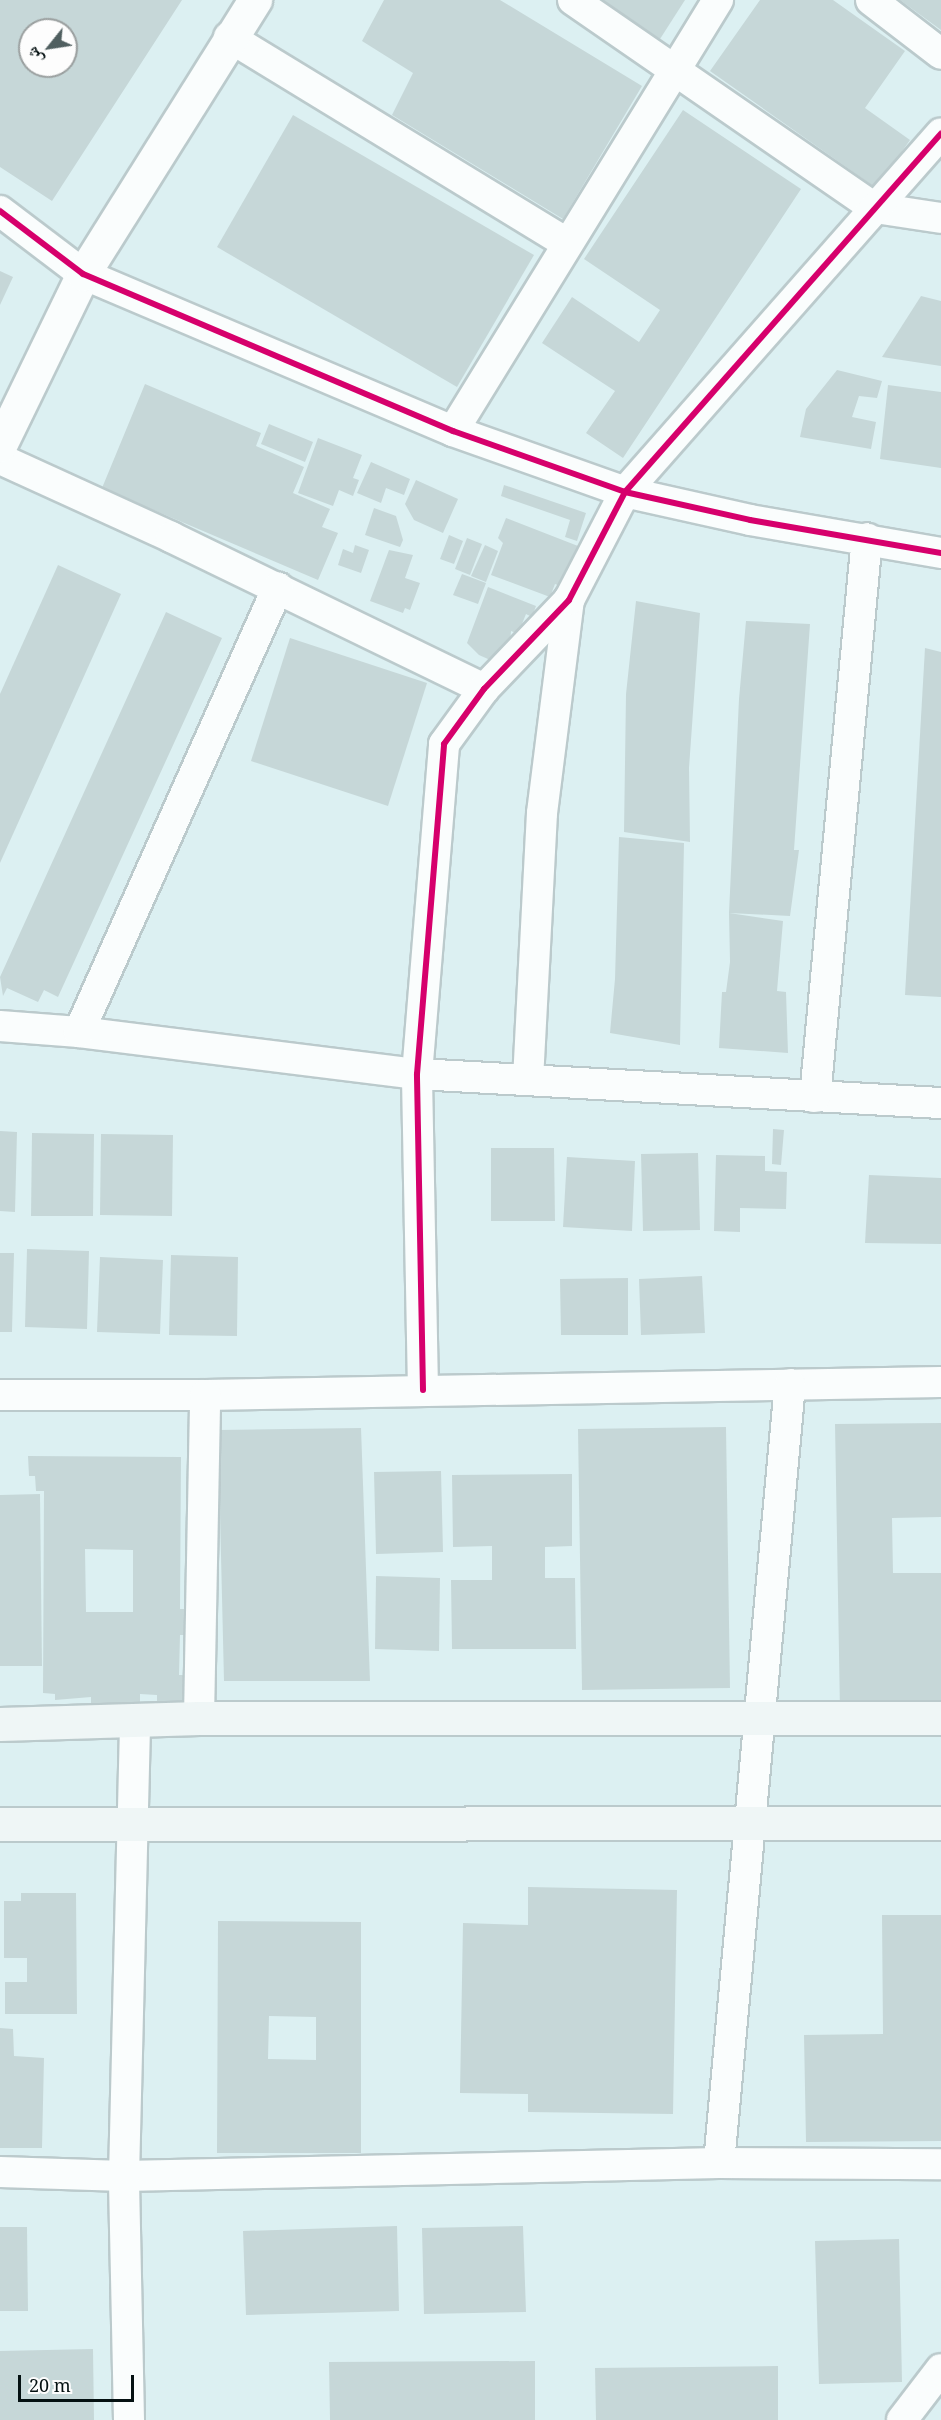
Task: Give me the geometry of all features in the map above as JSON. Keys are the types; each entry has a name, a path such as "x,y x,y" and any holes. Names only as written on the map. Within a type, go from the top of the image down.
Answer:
{"main road":[{"path":"0,1724 199,1718 759,1716 941,1718"},
{"path":"0,1824 750,1821 941,1823"}],"street":[{"path":"0,445 83,274 229,37 255,0"},
{"path":"573,0 875,208 941,218"},
{"path":"453,431 674,68 718,0"},
{"path":"871,0 941,54"},
{"path":"229,37 567,243"},
{"path":"423,1390 417,1074 444,744 483,689 569,600 625,492 941,133"},
{"path":"0,211 83,274 453,431 625,492 750,519 941,553"},
{"path":"0,459 278,588 483,689"},
{"path":"815,1097 867,538"},
{"path":"79,1032 278,588"},
{"path":"528,1080 542,813 569,600"},
{"path":"0,1026 79,1032 417,1074 941,1103"},
{"path":"0,1395 205,1395 941,1383"},
{"path":"719,2163 790,1384"},
{"path":"199,1718 205,1395"},
{"path":"129,2420 124,2176 135,1720"},
{"path":"0,2172 124,2176 719,2163 941,2164"},
{"path":"902,2420 941,2369"}],"building":[{"path":"0,0 182,0 52,201 0,167"},
{"path":"384,0 500,0 642,86 563,219 392,115 413,73 362,41"},
{"path":"600,0 685,0 660,39"},
{"path":"760,0 833,0 905,51 865,108 910,140 876,188 710,71"},
{"path":"900,0 941,0 941,30"},
{"path":"683,110 801,189 623,458 586,433 615,391 542,343 572,297 639,342 660,310 584,259"},
{"path":"293,115 534,255 457,387 217,247"},
{"path":"0,271 13,277 0,305"},
{"path":"921,296 941,301 941,366 882,357"},
{"path":"837,370 882,381 877,398 859,396 852,417 876,422 871,449 800,437 806,409"},
{"path":"145,384 261,433 256,446 304,467 293,493 330,509 322,527 338,533 318,580 102,488"},
{"path":"888,385 941,392 941,468 880,459"},
{"path":"269,424 313,442 305,462 261,444"},
{"path":"318,438 362,455 353,478 359,480 353,496 339,490 333,506 298,493"},
{"path":"371,462 410,479 404,495 386,488 381,503 357,493"},
{"path":"416,480 458,499 443,533 414,520 405,504"},
{"path":"504,485 586,513 577,541 565,537 570,520 501,496"},
{"path":"374,508 396,516 403,540 400,547 365,535"},
{"path":"506,518 578,546 563,587 555,584 550,597 491,575 503,543 498,538"},
{"path":"449,535 463,541 454,564 440,559"},
{"path":"467,538 482,544 470,575 455,569"},
{"path":"355,545 369,550 361,573 338,565 343,549 353,553"},
{"path":"485,545 498,551 486,582 471,576"},
{"path":"389,550 413,555 405,578 420,583 410,610 405,608 403,613 370,601"},
{"path":"58,565 121,594 0,863 0,694"},
{"path":"462,574 486,583 478,604 453,595"},
{"path":"488,587 536,606 532,617 526,614 518,634 511,631 510,644 506,642 497,663 479,655 467,643"},
{"path":"636,601 700,613 689,768 690,842 624,832 626,694"},
{"path":"166,612 222,638 58,997 44,990 38,1002 7,988 3,996 0,977"},
{"path":"746,621 810,624 794,850 799,850 790,916 729,913 739,699"},
{"path":"290,638 427,683 388,806 251,761"},
{"path":"925,648 941,652 941,997 905,995"},
{"path":"619,837 684,843 680,1045 610,1033 615,979"},
{"path":"729,913 783,921 777,991 786,992 788,1053 719,1048 722,992 726,992 730,962"},
{"path":"773,1129 784,1130 781,1165 772,1164"},
{"path":"0,1131 17,1132 15,1212 0,1211"},
{"path":"32,1133 94,1134 93,1216 31,1216"},
{"path":"101,1134 173,1135 172,1216 100,1215"},
{"path":"491,1148 554,1148 555,1221 491,1221"},
{"path":"698,1153 700,1230 643,1231 641,1154"},
{"path":"716,1155 765,1156 765,1171 787,1172 786,1209 740,1208 740,1232 714,1231"},
{"path":"567,1157 635,1161 632,1231 563,1227"},
{"path":"869,1175 941,1178 941,1244 865,1243"},
{"path":"27,1249 89,1251 87,1329 25,1327"},
{"path":"0,1253 14,1253 12,1332 0,1332"},
{"path":"171,1255 238,1257 237,1336 169,1335"},
{"path":"100,1257 163,1260 160,1334 97,1332"},
{"path":"702,1276 705,1333 641,1335 639,1279"},
{"path":"628,1278 628,1335 561,1335 560,1279"},
{"path":"941,1423 941,1517 892,1518 893,1573 941,1573 941,1710 840,1711 835,1424"},
{"path":"726,1427 730,1688 582,1690 578,1429"},
{"path":"361,1428 370,1681 224,1681 218,1430"},
{"path":"28,1456 181,1457 180,1609 188,1609 188,1635 180,1635 179,1675 188,1675 187,1696 182,1696 182,1703 157,1703 157,1695 140,1694 140,1706 91,1706 91,1697 55,1700 55,1694 43,1693 44,1491 36,1491 35,1476 29,1476","holes":["85,1549 133,1550 133,1612 86,1612"]},
{"path":"441,1471 443,1552 376,1554 374,1472"},
{"path":"572,1474 572,1546 545,1547 545,1578 575,1578 576,1649 452,1649 451,1580 492,1580 492,1546 453,1547 452,1475"},
{"path":"40,1494 42,1666 0,1666 0,1495"},
{"path":"376,1576 440,1578 439,1651 375,1649"},
{"path":"528,1887 677,1890 673,2114 528,2112 528,2094 460,2093 463,1923 528,1925"},
{"path":"21,1893 76,1893 77,2014 5,2014 5,1982 27,1982 27,1958 4,1958 4,1901 21,1901"},
{"path":"882,1915 941,1915 941,2141 806,2142 804,2035 883,2034"},
{"path":"218,1921 361,1922 361,2153 217,2153","holes":["269,2016 316,2017 316,2060 268,2059"]},
{"path":"0,2028 13,2029 14,2056 44,2058 42,2148 0,2148"},
{"path":"397,2226 399,2311 246,2315 243,2231"},
{"path":"523,2226 526,2312 424,2314 422,2228"},
{"path":"0,2227 27,2227 28,2311 0,2311"},
{"path":"899,2239 902,2382 819,2384 815,2241"},
{"path":"93,2349 94,2420 0,2420 0,2351"},
{"path":"535,2361 535,2420 330,2420 329,2362"},
{"path":"778,2366 778,2420 596,2420 595,2368"}],"cycle path":[{"path":"423,1390 417,1074 444,744 484,689 569,600 625,492 941,133"},
{"path":"0,211 83,274 453,431 625,492 750,520 941,553"}]}
